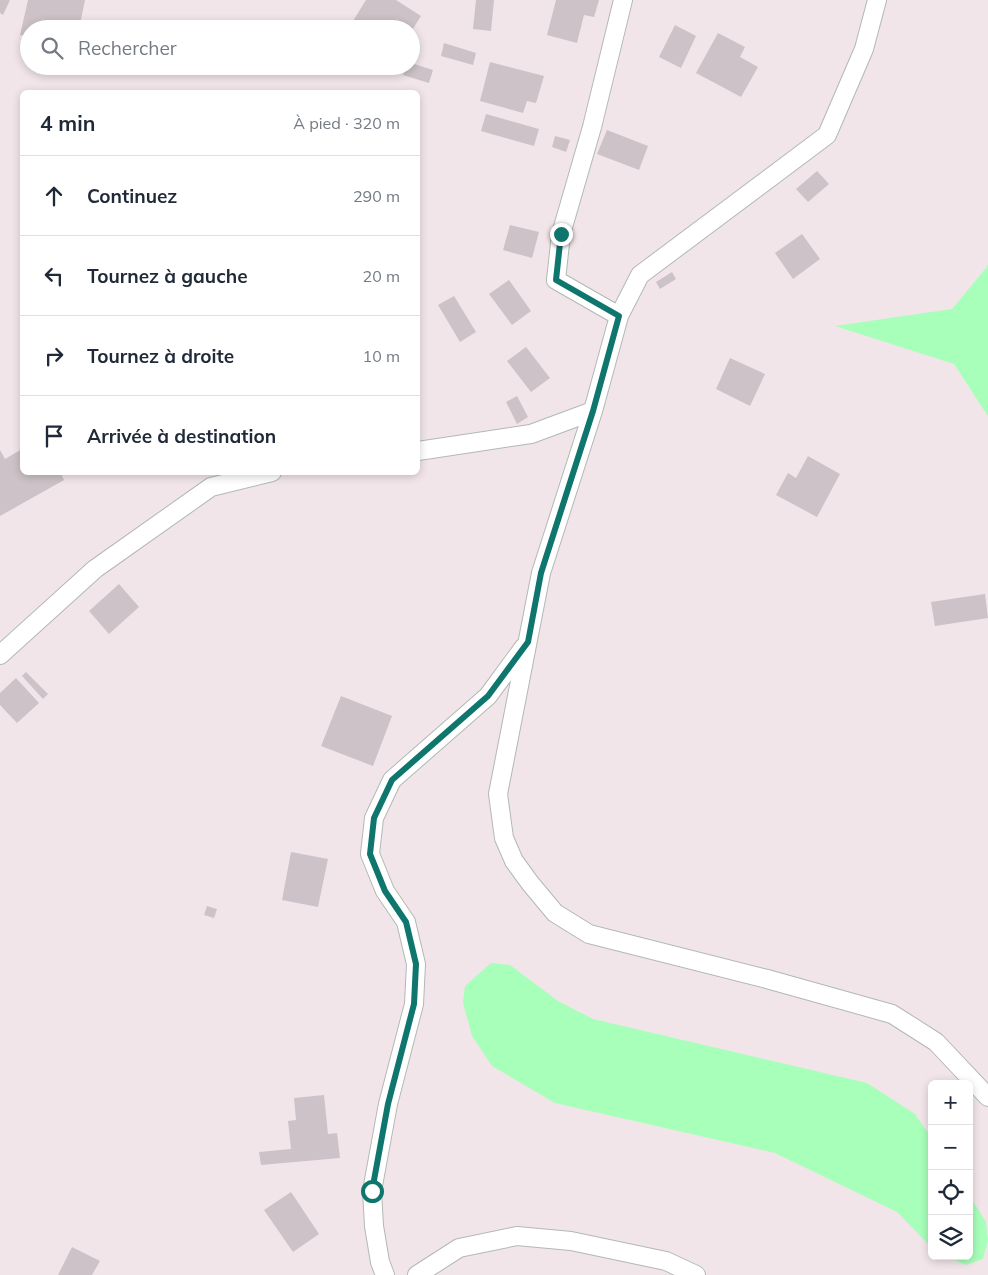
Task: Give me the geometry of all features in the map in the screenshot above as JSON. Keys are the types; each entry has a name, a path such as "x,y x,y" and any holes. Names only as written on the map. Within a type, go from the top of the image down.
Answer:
{"street":[{"path":"619,316 556,280 561,234 592,127 623,0"},
{"path":"877,0 864,49 828,135 640,274 619,316 593,411 541,573 498,794 504,838 514,861 555,913 589,934 767,979 892,1014 936,1042 988,1097"},
{"path":"420,452 531,434 593,411"},
{"path":"0,655 94,569 211,487 260,475"},
{"path":"385,1275 380,1262 374,1226 372,1191 388,1104 414,1004 416,964 406,922 385,891 370,854 374,818 392,780 488,696 528,642"},
{"path":"417,1275 459,1248 517,1236 571,1241 657,1259 666,1261 696,1275"}],"shaded area":[{"path":"988,264 988,416 954,364 835,326 952,309"},
{"path":"491,963 510,965 558,1001 593,1019 867,1083 915,1114 928,1133 928,1244 897,1212 775,1153 555,1103 492,1066 472,1036 463,1003 465,986"},
{"path":"973,1201 986,1222 988,1240 983,1259 966,1265 955,1260 973,1260"}],"building":[{"path":"0,0 10,0 3,15 0,13"},
{"path":"28,0 85,0 81,20 23,20"},
{"path":"366,0 396,0 421,16 418,20 354,20"},
{"path":"476,0 494,0 491,31 473,29"},
{"path":"556,0 599,0 594,17 584,15 577,43 547,35"},
{"path":"675,25 696,36 681,68 659,57"},
{"path":"718,33 745,47 740,57 758,67 741,97 696,73"},
{"path":"444,43 476,53 473,65 441,56"},
{"path":"490,62 544,76 536,103 527,101 523,113 480,101"},
{"path":"420,66 433,70 429,83 403,75 420,75"},
{"path":"486,114 539,129 534,146 481,131"},
{"path":"607,130 648,146 639,170 597,154"},
{"path":"555,136 570,140 566,152 552,147"},
{"path":"817,171 829,184 808,202 796,189"},
{"path":"510,225 539,232 532,258 503,250"},
{"path":"802,234 820,259 793,279 775,253"},
{"path":"672,272 676,279 660,289 656,282"},
{"path":"509,280 531,311 512,325 489,294"},
{"path":"454,296 476,332 460,342 438,305"},
{"path":"526,347 550,378 531,392 507,361"},
{"path":"730,358 765,374 750,406 716,389"},
{"path":"517,396 528,417 517,424 506,402"},
{"path":"0,450 5,459 20,450 20,475 62,475 64,480 0,516"},
{"path":"808,456 840,474 817,517 776,495 788,473 796,478"},
{"path":"119,584 139,607 109,634 89,611"},
{"path":"985,594 988,618 935,626 931,602"},
{"path":"26,672 48,694 43,699 22,676"},
{"path":"16,678 39,703 17,723 0,705 0,693"},
{"path":"341,696 392,716 373,766 321,746"},
{"path":"291,852 328,859 318,907 282,900"},
{"path":"207,906 217,909 214,918 204,915"},
{"path":"324,1095 328,1134 337,1133 340,1158 261,1165 259,1152 291,1149 288,1121 296,1120 294,1098"},
{"path":"291,1192 319,1234 293,1252 264,1210"},
{"path":"72,1247 100,1261 92,1275 58,1275"}],"route":[{"path":"372,1191 388,1104 414,1004 416,964 406,922 385,891 370,854 374,818 392,780 488,696 528,642 541,573 593,411 619,316 556,280 561,234"}]}
